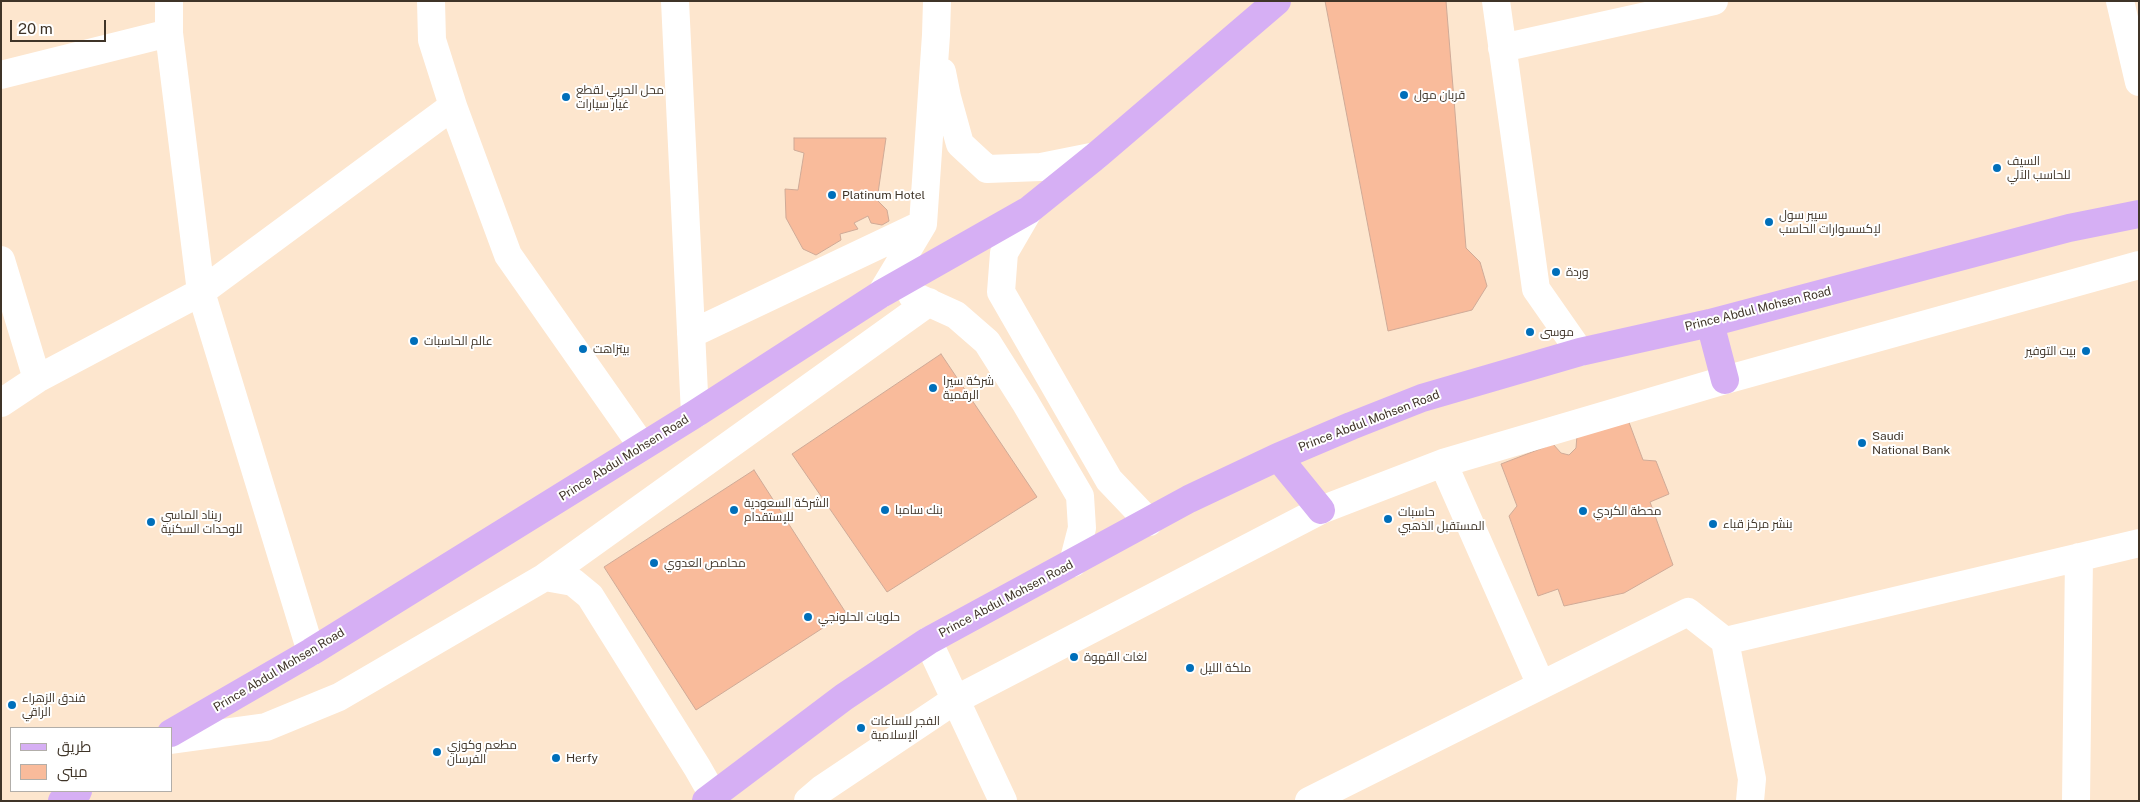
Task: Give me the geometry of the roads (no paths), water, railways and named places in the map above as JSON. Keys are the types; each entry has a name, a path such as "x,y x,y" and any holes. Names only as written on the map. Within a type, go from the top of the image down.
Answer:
{"main road":[{"name":"Prince Abdul Mohsen Road","path":"172,732 311,652 695,414 888,290 1029,210 1096,156 1277,1"},
{"name":"Prince Abdul Mohsen Road","path":"710,798 844,697 928,641 1189,499 1278,457 1422,398 1580,352 1710,323 2069,228 2139,214"},
{"path":"1710,323 1725,380"},
{"path":"1278,457 1321,510"},
{"path":"62,801 76,792"}],"street":[{"path":"169,1 169,33 201,292 311,652"},
{"path":"431,1 432,40 453,106 508,255 642,446"},
{"path":"675,1 695,414"},
{"path":"937,1 923,224 888,290 929,302 956,315 987,342 1080,496 1082,528 1073,563"},
{"path":"1496,1 1536,289 1580,352"},
{"path":"1502,48 1714,1"},
{"path":"2120,1 2139,82"},
{"path":"1,75 169,33"},
{"path":"936,35 947,97 960,144 987,169 1040,168 1096,156"},
{"path":"1,403 38,379 201,292 453,106"},
{"path":"1029,210 1004,253 1002,292 1109,480 1149,522"},
{"path":"691,334 923,224"},
{"path":"1,260 38,379"},
{"path":"819,797 956,700 1321,510 1444,463 1725,380 2139,265"},
{"path":"172,740 266,727 339,697 545,577 929,302"},
{"path":"1444,463 1541,685"},
{"path":"1725,641 2139,543"},
{"path":"2076,801 2079,557"},
{"path":"545,577 573,582 590,596 697,767 710,798"},
{"path":"1309,801 1688,612 1725,641 1752,779 1750,801"},
{"path":"928,641 1004,801"}],"place":[{"name":"قربان مول","path":"1404,95"},
{"name":"محل الحربي لقطع غيار سيارات","path":"566,97"},
{"name":"السيف للحاسب الآلي","path":"1997,168"},
{"name":"Platinum Hotel","path":"832,195"},
{"name":"سيبر سول لإكسسوارات الحاسب","path":"1769,222"},
{"name":"وردة","path":"1556,272"},
{"name":"موسى","path":"1530,332"},
{"name":"عالم الحاسبات","path":"414,341"},
{"name":"بيتزاهت","path":"583,349"},
{"name":"بيت التوفير","path":"2086,351"},
{"name":"شركة سيرا الرقمية","path":"933,388"},
{"name":"Saudi National Bank","path":"1862,443"},
{"name":"الشركة السعودية للإستقدام","path":"734,510"},
{"name":"بنك سامبا","path":"885,510"},
{"name":"محطة الكردي","path":"1583,511"},
{"name":"حاسبات المستقبل الذهبي","path":"1388,519"},
{"name":"ريناد الماسي للوحدات السكنية","path":"151,522"},
{"name":"بنشر مركز قباء","path":"1713,524"},
{"name":"محامص العدوي","path":"654,563"},
{"name":"حلويات الحلونجي","path":"808,617"},
{"name":"لغات القهوة","path":"1074,657"},
{"name":"ملكة الليل","path":"1190,668"},
{"name":"فندق الزهراء الراقي","path":"12,705"},
{"name":"الفجر للساعات الإسلامية","path":"861,728"},
{"name":"مطعم وكوزي الفرسان","path":"437,752"},
{"name":"Herfy","path":"556,758"}]}
